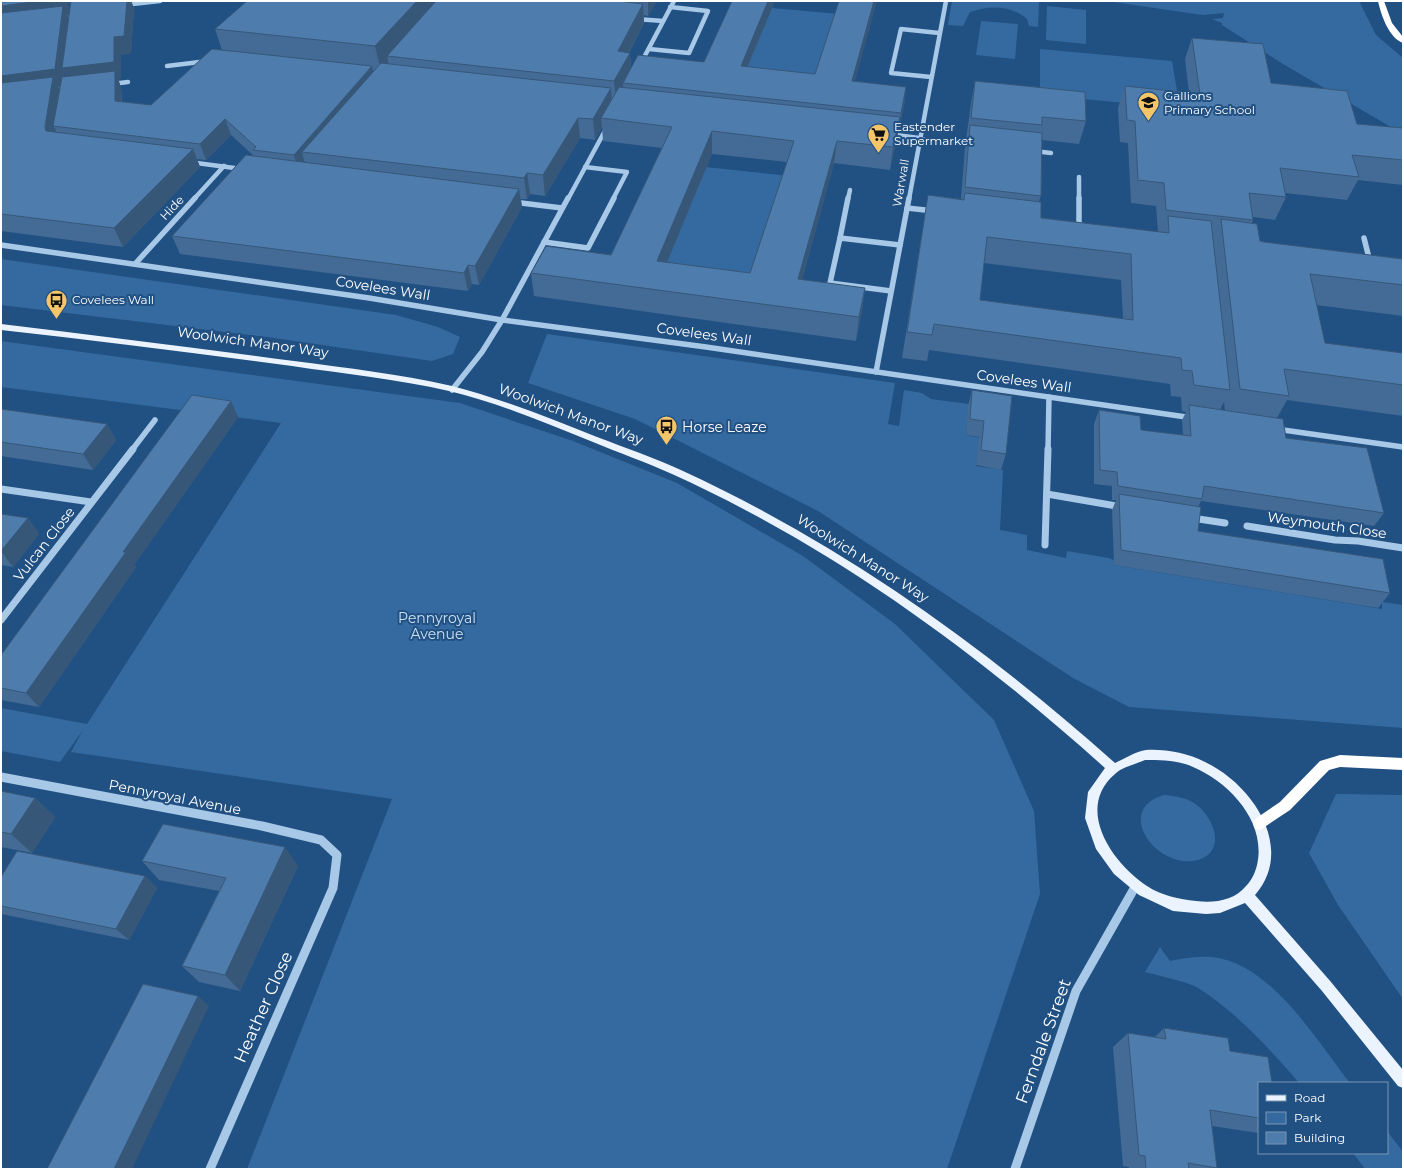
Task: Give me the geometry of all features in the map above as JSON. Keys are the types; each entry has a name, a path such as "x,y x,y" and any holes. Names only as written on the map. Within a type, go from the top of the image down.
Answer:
{"highway":[{"path":"1381,1 1383,13 1395,33 1403,41"},
{"path":"1260,824 1284,806 1325,765 1340,761 1403,764"}],"main road":[{"name":"Woolwich Manor Way","path":"1,327 374,375 452,390 558,425 655,462 773,521 832,554 909,603 1068,726 1112,767"},
{"path":"1163,754 1182,758 1202,765 1220,776 1237,790 1250,807 1260,824 1265,844 1265,863 1258,880 1246,895 1223,906 1194,909 1164,902 1135,887 1111,863 1095,836 1090,809 1094,791 1096,785 1112,767 1126,759 1144,755 1163,754"},
{"path":"1246,895 1282,933 1403,1081"}],"street":[{"path":"115,6 160,1"},
{"path":"637,70 674,1"},
{"name":"Warwall","path":"876,372 946,1"},
{"path":"649,49 689,53 708,11 670,8"},
{"path":"631,18 663,21"},
{"path":"931,77 891,73 901,30 939,33"},
{"path":"167,66 211,60"},
{"path":"105,85 128,82"},
{"path":"452,390 482,352 502,320 611,118"},
{"path":"879,133 982,146"},
{"path":"1028,151 1051,153"},
{"path":"180,161 247,169"},
{"name":"Hide","path":"135,264 224,166"},
{"path":"544,242 588,248 626,172 585,167"},
{"path":"1079,229 1080,177"},
{"path":"850,190 830,283 891,291"},
{"path":"504,201 562,208"},
{"path":"906,208 938,212"},
{"path":"1072,228 1087,230"},
{"path":"840,238 900,245"},
{"path":"1364,238 1370,262"},
{"name":"Covelees Wall","path":"1,246 369,298 502,320 706,346 1198,418"},
{"path":"1362,261 1376,263"},
{"path":"1045,545 1049,397"},
{"name":"Vulcan Close","path":"1,620 155,420"},
{"path":"1269,428 1403,447"},
{"name":"Vulcan Close","path":"1,489 91,502"},
{"path":"1047,494 1132,508"},
{"path":"1186,517 1225,523"},
{"name":"Weymouth Close","path":"1247,526 1335,540 1358,541 1403,548"},
{"name":"Pennyroyal Avenue","path":"1,777 262,826 321,840 337,855"},
{"name":"Heather Close","path":"210,1169 252,1070 333,888 337,855"},
{"name":"Ferndale Street","path":"1015,1169 1076,991 1135,887"}],"green space":[{"path":"952,1 1039,1 1038,27 1029,26 1027,19 1021,14 1007,9 992,7 970,12 963,26 948,25"},
{"path":"1106,1 1359,1 1376,35 1403,58 1403,134 1283,64 1222,25 1222,23 1212,19 1223,18 1224,13 1203,15"},
{"path":"1047,6 1086,10 1086,44 1046,40"},
{"path":"772,8 839,14 818,79 746,72"},
{"path":"981,21 1018,24 1015,59 976,55"},
{"path":"1040,49 1172,61 1180,108 1040,95"},
{"path":"706,167 789,176 756,278 665,267"},
{"path":"1,259 396,315 438,327 460,337 453,354 432,361 267,337 1,305"},
{"path":"547,334 895,383 888,424 899,426 904,390 922,393 931,399 969,404 966,435 980,438 976,466 1003,470 1000,530 1027,535 1027,550 1066,558 1067,551 1109,558 1114,560 1114,565 1382,609 1382,602 1403,605 1403,728 1129,707 1073,678 818,511 635,419 528,383"},
{"path":"1,341 460,403 573,441 677,483 803,556 895,624 994,720 1034,811 1040,894 947,1169 247,1169 392,799 71,752 83,730 60,762 1,751 1,708 87,724 281,423 1,387"},
{"path":"1336,794 1403,795 1403,999 1338,905 1309,853"},
{"path":"1164,795 1191,801 1204,812 1209,819 1215,835 1215,843 1207,856 1198,860 1183,861 1168,857 1156,848 1146,837 1141,825 1142,813 1149,803"},
{"path":"1160,947 1170,961 1212,957 1233,962 1254,973 1273,988 1290,1006 1349,1082 1298,1082 1239,1019 1212,997 1187,983 1145,972"},
{"path":"1388,1132 1403,1152 1403,1169 1365,1169 1354,1154 1388,1154"}],"building":[{"path":"40,1 1,6 1,2"},
{"path":"71,1 127,1 124,36 114,37 114,62 62,68"},
{"path":"247,1 417,1 375,46 215,29"},
{"path":"436,1 619,1 643,4 618,51 630,53 614,81 387,56"},
{"path":"732,1 768,1 741,66 815,74 839,1 874,1 852,81 906,87 901,113 623,83 638,55 704,62"},
{"path":"63,6 55,69 1,76 1,13"},
{"path":"1192,38 1263,44 1271,83 1347,91 1357,124 1403,128 1403,160 1352,155 1359,177 1280,168 1286,197 1249,193 1253,220 1166,210 1164,183 1138,180 1135,121 1127,120 1125,86 1200,94"},
{"path":"212,49 372,66 294,155 253,150 256,147 225,119 200,144 53,126 62,77 115,71 115,101 151,105"},
{"path":"381,63 611,88 593,119 578,118 543,175 527,173 524,178 302,152"},
{"path":"53,77 45,127 46,131 193,149 114,228 1,214 1,83"},
{"path":"975,81 1085,92 1086,121 1042,117 1042,125 971,118"},
{"path":"619,87 900,117 893,147 837,141 798,279 865,288 859,317 531,273 546,246 611,255 672,127 601,118","holes":["712,131 794,141 750,273 657,261"]},
{"path":"970,125 1042,133 1041,196 965,187"},
{"path":"246,155 519,189 475,266 468,265 464,273 172,236"},
{"path":"965,193 1041,202 1041,218 1169,233 1168,216 1211,221 1230,390 1194,385 1192,371 1182,370 1181,358 934,324 932,335 907,332 928,195 964,200","holes":["987,237 1131,254 1133,320 980,300"]},
{"path":"1221,219 1257,224 1260,241 1264,242 1403,259 1403,285 1310,274 1325,343 1403,353 1403,385 1284,369 1289,396 1240,389"},
{"path":"972,390 1012,396 1006,454 981,450 984,421 970,419"},
{"path":"192,395 231,401 123,552 126,552 26,693 1,688 1,655"},
{"path":"1189,405 1283,419 1286,438 1367,448 1384,513 1204,486 1202,499 1118,486 1117,472 1100,470 1099,410 1140,416 1141,430 1191,436"},
{"path":"1,409 107,424 83,454 1,442"},
{"path":"1119,494 1201,507 1198,531 1383,559 1390,593 1121,550"},
{"path":"1,514 28,518 1,551"},
{"path":"1,791 35,798 11,834 1,832"},
{"path":"163,824 285,847 225,975 182,966 226,878 142,861"},
{"path":"17,851 145,876 116,929 1,906 1,877"},
{"path":"143,984 198,996 114,1169 47,1169"},
{"path":"1164,1028 1228,1038 1230,1051 1268,1057 1272,1082 1258,1082 1258,1118 1210,1110 1217,1168 1188,1163 1189,1169 1146,1169 1145,1156 1139,1155 1128,1033 1166,1039"}],"place":[{"name":"Gallions Primary School","path":"1149,122"},
{"name":"Eastender Supermarket","path":"879,154"},
{"name":"Covelees Wall","path":"57,320"},
{"name":"Horse Leaze","path":"666,446"}]}
